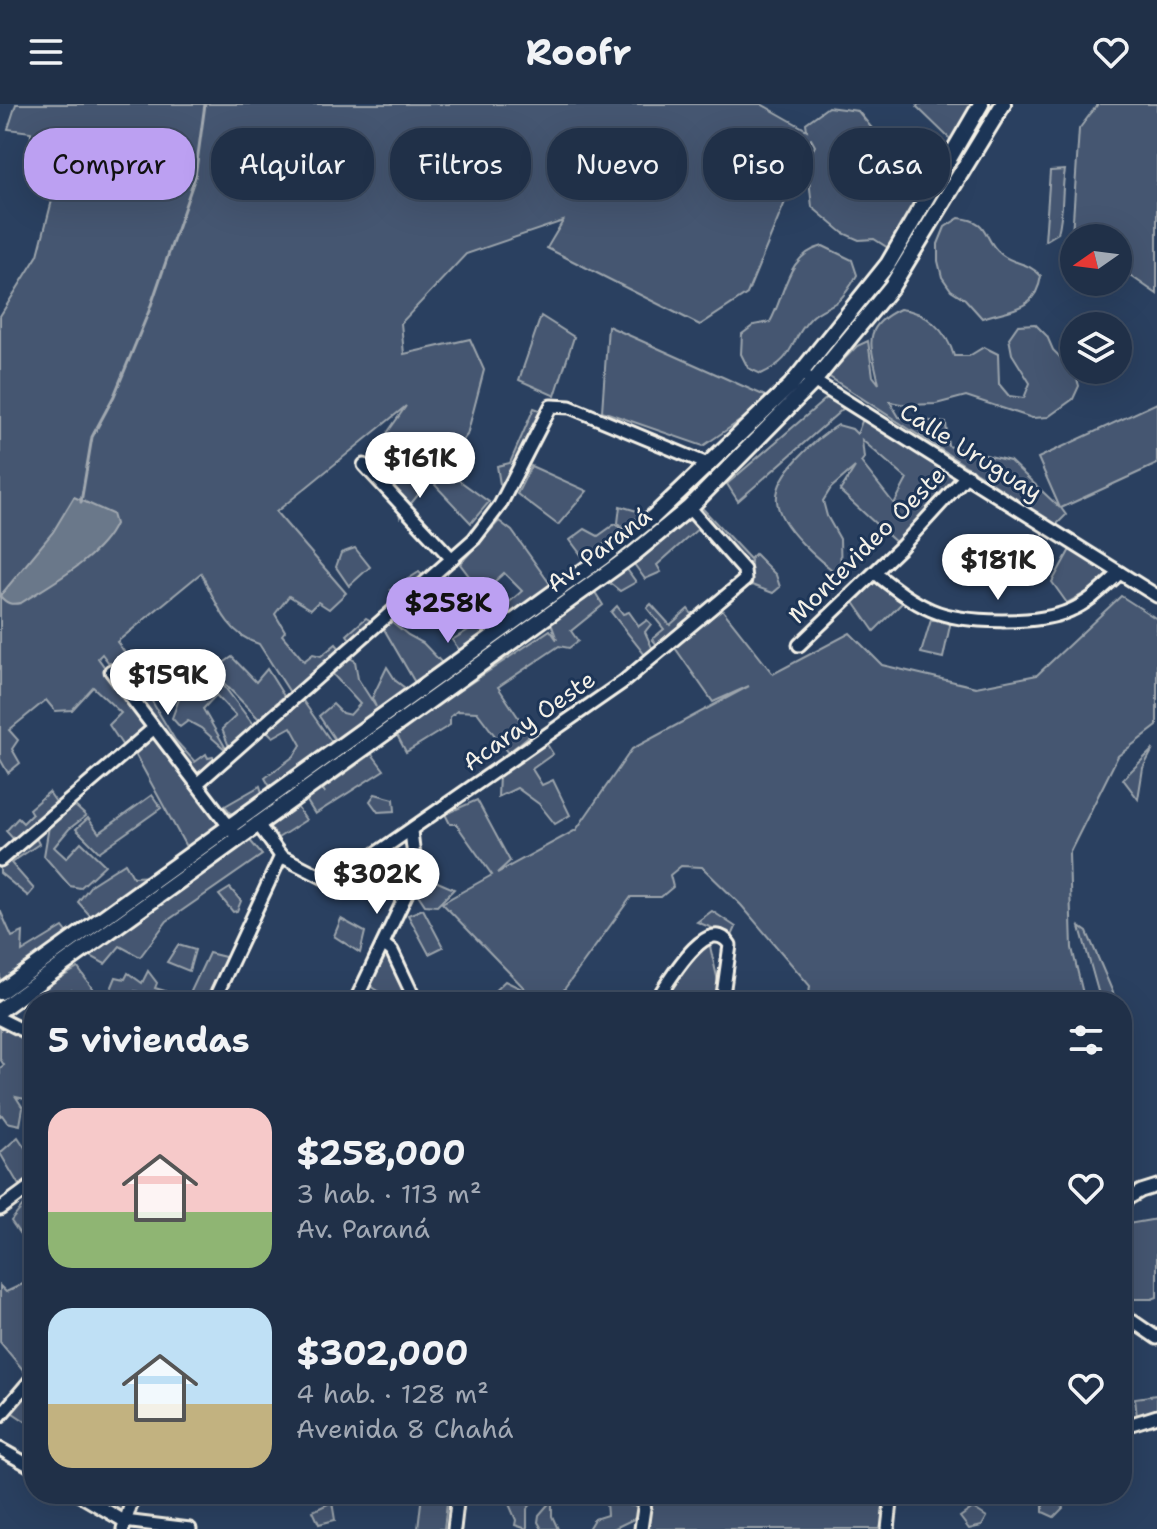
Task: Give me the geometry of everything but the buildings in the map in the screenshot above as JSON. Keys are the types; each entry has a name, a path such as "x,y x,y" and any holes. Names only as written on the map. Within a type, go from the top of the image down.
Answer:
{"street":[{"name":"Av. Paraná","path":"0,1010 233,832 257,823 571,590 807,377 888,264 981,104"},
{"name":"Av. Paraná","path":"0,992 233,832 571,590 632,555 689,508 898,278 1003,104"},
{"name":"Calle Uruguay","path":"807,377 1157,596"},
{"path":"198,783 474,539 500,505 549,408 554,405 570,407 710,465"},
{"path":"364,465 452,559"},
{"name":"Montevideo Oeste","path":"799,645 875,573 967,475"},
{"name":"Acaray Oeste","path":"257,823 281,856 334,881 346,876 623,682 745,580 744,570 689,508"},
{"path":"875,573 906,597 935,612 969,618 1015,620 1070,611 1094,596 1120,573"},
{"path":"111,671 233,832"},
{"path":"0,860 154,728"},
{"path":"360,992 416,874 411,831"},
{"path":"218,992 281,856"},
{"path":"662,992 689,952 706,939 716,936 725,938 730,945 724,992"},
{"path":"383,944 392,951 411,992"},
{"path":"0,1019 24,1031"},
{"path":"1132,1196 1157,1186"},
{"path":"0,1209 24,1191"},
{"path":"1132,1321 1157,1338"},
{"path":"0,1416 24,1388"},
{"path":"1132,1424 1157,1416"},
{"path":"0,1449 24,1462"},
{"path":"93,1504 124,1525 190,1529"},
{"path":"124,1525 131,1504"},
{"path":"454,1529 457,1504"},
{"path":"641,1529 645,1504"},
{"path":"888,1529 891,1504"}],"shaded area":[{"path":"16,104 761,104 803,128 703,128 703,200 786,200 747,294 700,325 547,248 563,221 466,254 401,323 404,354 470,339 484,370 467,435 400,517 383,439 406,406 276,512 346,593 329,609 318,602 311,609 289,596 275,614 285,631 282,635 304,661 313,654 321,656 336,644 341,650 352,642 347,635 366,618 376,624 291,694 259,644 238,633 230,624 201,573 117,642 147,682 147,693 175,740 195,762 206,754 208,758 213,757 216,763 196,778 102,654 98,658 148,727 125,749 109,725 121,713 93,687 72,710 55,711 46,700 9,730 18,740 12,749 20,763 8,773 0,759 0,316 38,255 52,200 195,200 195,128 8,129"},
{"path":"918,104 976,104 953,142 950,128 939,128 917,107"},
{"path":"1098,104 1157,104 1157,294 1132,277 1132,224 1073,224 1079,129"},
{"path":"828,107 858,111 872,128 829,128 829,200 919,200 913,217 893,251 874,239 859,240 843,233 812,207 813,128 807,128 806,123"},
{"path":"1065,170 1058,233 1045,241 1050,171"},
{"path":"959,218 982,226 1001,254 1041,276 1034,296 1028,302 982,318 965,299 951,290 942,277 938,244 945,227"},
{"path":"823,246 852,260 857,275 853,282 838,301 811,318 781,362 761,374 748,368 741,354 742,334 754,325 770,322 794,266 811,251"},
{"path":"900,309 927,318 946,338 954,356 969,356 984,347 998,354 999,384 1009,396 1024,398 1030,383 1012,354 1009,338 1018,325 1035,324 1047,336 1060,357 1060,384 1079,386 1073,399 1048,417 1032,418 966,396 936,404 890,402 899,417 946,423 948,446 1010,461 1060,508 1038,458 1157,403 1157,464 1061,508 1066,515 1056,525 828,376 857,346 868,341 873,376 879,384 872,349 873,331 887,316"},
{"path":"541,316 574,337 555,396 519,380"},
{"path":"608,326 772,399 703,446 602,411"},
{"path":"836,390 845,407 738,501 727,484"},
{"path":"534,408 553,415 509,495 500,484 497,466 510,463"},
{"path":"866,411 965,475 900,546 840,491 855,467 831,488 823,501 827,516 840,539 841,576 812,553 785,522 779,511 778,491 798,458 829,431 838,425 857,434","holes":["862,440 907,479 894,504 861,462 864,458"]},
{"path":"531,466 587,491 558,525 517,494"},
{"path":"446,471 489,502 471,523 435,485"},
{"path":"74,497 112,514 115,524 108,536 87,559 60,578 21,603 7,602 0,596 53,532"},
{"path":"620,506 647,514 588,564 570,540 585,529 598,536 615,524 624,530 618,523"},
{"path":"703,509 750,559 755,554 776,575 780,587 773,593 749,584 751,561 745,566 697,514"},
{"path":"689,515 700,527 657,565 661,572 645,579 634,564"},
{"path":"499,521 512,531 555,591 464,656 452,640 498,612 522,591 504,573 482,593 460,564"},
{"path":"985,541 1003,558 992,576 973,572"},
{"path":"1073,544 1114,577 1067,603 1052,582"},
{"path":"355,548 370,567 349,586 336,567 341,553"},
{"path":"626,568 636,582 620,591 606,580"},
{"path":"419,572 425,578 402,599 391,590"},
{"path":"875,575 906,599 874,631 851,598"},
{"path":"593,589 603,605 571,631 578,641 569,648 559,646 498,687 530,735 508,753 477,712 457,711 450,717 450,725 406,752 396,733 550,630 557,640 551,623"},
{"path":"1121,596 1157,619 1157,726 1118,756 1069,854 1072,948 1083,992 809,992 810,986 741,905 702,867 681,866 670,875 673,887 661,897 631,897 562,992 528,992 442,903 492,875 456,824 450,824 445,814 477,800 510,861 497,873 576,830 632,749 749,686 713,702 673,645 721,608 773,674 850,633 882,665 976,687 1037,675"},
{"path":"651,604 670,625 688,609 695,618 658,646 652,639 664,629 647,608"},
{"path":"617,606 623,614 629,612 639,626 647,620 651,624 645,632 654,652 645,655 611,612"},
{"path":"931,620 951,621 943,658 921,653"},
{"path":"391,621 423,643 445,666 417,686 384,629"},
{"path":"200,656 212,671 232,657 256,682 267,669 284,696 259,719 214,673 255,727 230,749 222,729 236,716 216,695 203,709 228,752 201,728 188,721 180,727 172,718 182,691 172,676"},
{"path":"346,656 355,661 358,679 376,707 372,698 387,667 396,681 409,691 336,741 319,716 333,704 342,713 350,715 360,704 329,670"},
{"path":"301,698 333,744 273,792 265,778 294,756 301,745 291,727 273,737 265,729"},
{"path":"153,735 233,840 195,863 133,750"},
{"path":"543,738 553,754 532,769 542,785 553,780 570,815 555,824 539,804 517,788 498,797 499,775"},
{"path":"1153,749 1143,768 1138,799 1123,779"},
{"path":"372,754 384,770 315,814 305,798 321,788 325,793 323,789"},
{"path":"260,786 264,799 234,817 225,806"},
{"path":"49,792 60,808 18,844 6,831 18,818 23,823 32,814 29,809"},
{"path":"375,794 394,799 395,811 378,812 370,801"},
{"path":"152,795 161,808 99,852 76,829 88,818 99,833"},
{"path":"293,801 306,820 278,838 267,823"},
{"path":"73,804 86,816 69,829 54,847 66,858 81,842 105,865 80,888 70,886 44,856 50,820"},
{"path":"35,836 39,844 11,863 34,889 28,896 0,873 0,864"},
{"path":"248,838 262,855 167,921 140,957 120,946 105,964 85,953"},
{"path":"125,863 133,877 159,876 93,919 78,902 92,884"},
{"path":"419,874 454,889 437,906 425,905 415,890"},
{"path":"230,888 241,901 237,911 233,912 219,895"},
{"path":"423,909 443,947 429,954 408,915"},
{"path":"0,910 12,937 23,932 22,952 63,927 70,936 0,991"},
{"path":"712,911 736,927 732,936 697,922"},
{"path":"341,919 365,932 360,953 334,936"},
{"path":"1080,927 1087,932 1113,992 1098,992"},
{"path":"709,942 720,992 665,992"},
{"path":"178,945 195,950 189,971 167,962"},
{"path":"388,951 407,992 381,992 369,985"},
{"path":"209,953 229,958 212,992 191,992"},
{"path":"78,968 95,992 71,990 36,992"},
{"path":"148,971 157,983 155,988 165,991 114,992 111,989 116,977 125,979 128,973 142,983"},
{"path":"505,981 528,992 493,992"},
{"path":"0,1025 24,1038 24,1099 16,1097 23,1108 20,1125 7,1122 0,1116 0,1068 4,1065 0,1059"},
{"path":"18,1137 24,1146 24,1184 20,1187 0,1153"},
{"path":"24,1205 24,1240 11,1221"},
{"path":"1157,1219 1157,1297 1152,1299 1132,1299 1132,1223"},
{"path":"24,1283 24,1371 0,1342 0,1286 6,1292"},
{"path":"24,1391 24,1420 7,1409"},
{"path":"1157,1395 1157,1412 1137,1417 1135,1398"},
{"path":"106,1504 128,1504 125,1514"},
{"path":"332,1504 335,1520 319,1524 313,1511"},
{"path":"421,1504 447,1504 444,1529 418,1529"},
{"path":"509,1504 531,1504 527,1509 527,1529 515,1525"},
{"path":"552,1504 552,1516 558,1529 542,1529 538,1522 539,1515"},
{"path":"606,1504 642,1507 640,1516 613,1529 588,1529 594,1519 607,1515"},
{"path":"645,1504 885,1504 882,1529 643,1529"},
{"path":"1043,1504 1062,1504 1063,1508 1054,1517 1043,1512"},
{"path":"973,1508 987,1517 982,1526 969,1529 960,1517"}],"waterway":[{"path":"81,502 92,437 114,396 149,311 195,177 205,104"}]}
